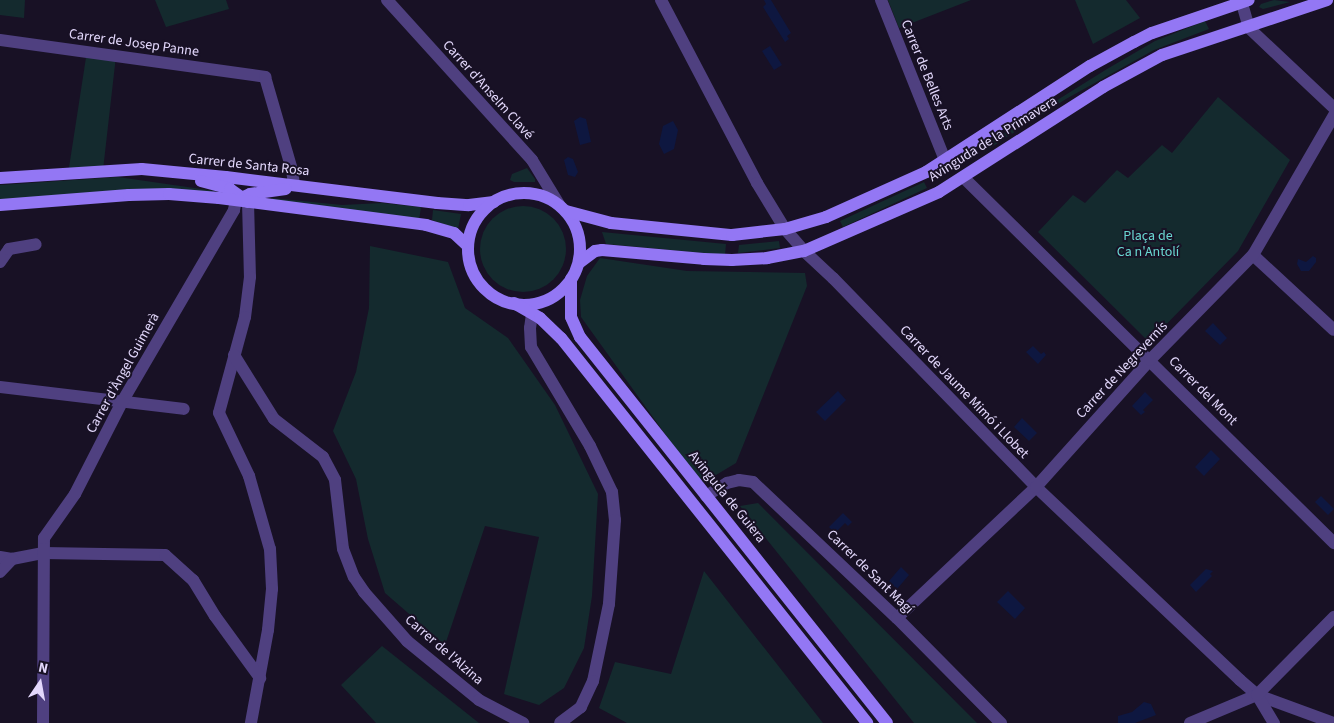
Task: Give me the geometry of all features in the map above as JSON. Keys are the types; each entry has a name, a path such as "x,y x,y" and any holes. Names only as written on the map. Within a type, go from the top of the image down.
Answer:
{"main road":[{"name":"Avinguda de la Primavera","path":"579,263 595,251 602,250 732,260 782,256 804,251 884,218 964,178 1102,87 1145,64 1181,49 1249,28 1328,0"},
{"name":"Avinguda de la Primavera","path":"563,208 599,221 725,234 763,233 826,218 926,172 1090,66 1134,42 1152,33 1244,1"},
{"path":"142,169 212,183 242,204"},
{"name":"Carrer de Santa Rosa","path":"0,178 142,169 452,204 470,205 494,202"},
{"path":"242,204 263,191 311,187"},
{"path":"514,304 544,301 558,294 572,279 579,263 581,252 579,235 563,208 536,194 519,193 494,202 482,210 475,222 468,245 473,270 483,286 497,297 532,314 550,326 561,338 867,723"},
{"path":"0,205 128,195 169,194 426,225 454,233 468,245"},
{"name":"Avinguda de Guiera","path":"572,279 571,317 580,337 887,723"}],"street":[{"name":"Carrer d'Anselm Clavé","path":"387,0 532,160 563,208"},
{"name":"Carrer de Jaume Mimó i Llobet","path":"661,0 757,183 785,229 804,251 833,278 1036,488 1257,695 1334,723"},
{"name":"Carrer de Belles Arts","path":"881,0 944,160"},
{"path":"1244,1 1249,28 1334,108"},
{"name":"Carrer de Josep Panne","path":"0,40 265,77 292,170 294,185"},
{"name":"Carrer de Negrevernís","path":"897,618 1036,488 1150,360 1253,255 1334,115"},
{"name":"Carrer del Mont","path":"964,178 1334,543"},
{"path":"242,204 250,277 245,318 219,412 249,476 270,549 272,589 260,678 252,717 261,723"},
{"name":"Carrer d'Àngel Guimerà","path":"42,723 44,538 74,494 122,402 242,204"},
{"path":"0,262 10,249 36,244"},
{"path":"1253,255 1334,330"},
{"path":"532,314 530,328 531,347 590,446 612,492 615,520 609,604 593,681 581,707 560,723"},
{"name":"Carrer de l'Alzina","path":"234,354 274,419 323,457 327,464 335,480 344,548 354,576 364,592 407,641 478,700 523,723"},
{"path":"0,387 184,408"},
{"name":"Carrer de Sant Magí","path":"706,496 727,483 739,480 753,482 897,618 1001,723"},
{"path":"0,572 6,558 43,553 165,556 193,580 215,616 260,678"},
{"path":"1190,723 1257,695 1334,617"},
{"path":"1257,695 1274,723"}],"green space":[{"path":"0,0 25,0 24,18 0,15"},
{"path":"155,0 226,0 229,9 166,27"},
{"path":"888,0 971,0 899,28"},
{"path":"1075,0 1126,0 1140,18 1093,44"},
{"path":"1274,0 1290,2 1263,9 1259,7 1261,4"},
{"path":"1205,21 1209,29 1154,50 1066,99 984,152 982,147 1107,69 1155,41"},
{"path":"87,51 116,56 103,170 68,174"},
{"name":"Plaça de Ca n'Antolí","path":"1218,97 1290,160 1238,251 1149,342 1038,232 1073,195 1085,203 1117,170 1128,178 1162,145 1172,153"},
{"path":"968,154 972,158 938,179 936,175"},
{"path":"527,168 535,182 514,182 510,180 512,174"},
{"path":"118,177 215,191 213,194 0,201 0,185"},
{"path":"924,182 927,188 843,227 840,221"},
{"path":"272,198 342,205 382,203 421,207 419,221 272,201"},
{"path":"523,206 539,209 547,213 559,225 563,233 566,249 563,265 559,273 547,285 539,289 523,292 507,289 499,285 487,273 483,265 480,249 483,233 487,225 499,213 507,209"},
{"path":"433,210 461,214 458,229 432,220"},
{"path":"602,232 726,244 725,255 606,244"},
{"path":"779,241 780,248 738,253 739,245"},
{"path":"370,246 448,262 465,308 508,338 555,405 598,494 592,596 584,648 564,688 539,705 504,694 539,537 485,526 445,645 385,593 368,539 356,479 333,431 356,372 369,308"},
{"path":"600,258 687,271 805,273 807,286 736,463 701,484 581,317 580,300 587,276"},
{"path":"758,503 977,723 914,723 740,506"},
{"path":"704,571 823,723 627,723 599,708 615,662 671,674"},
{"path":"382,646 479,723 376,723 341,685"}],"water":[{"path":"764,0 771,0 791,33 787,36 789,39 785,42 763,7 766,4"},
{"path":"770,46 782,65 774,70 762,51"},
{"path":"580,117 586,119 591,142 580,145 574,121"},
{"path":"673,121 678,130 674,149 664,154 659,144 663,126"},
{"path":"568,157 573,159 578,172 575,177 568,175 564,160"},
{"path":"1313,256 1316,258 1316,262 1309,271 1301,271 1297,264 1298,259 1306,262"},
{"path":"1213,323 1227,338 1220,345 1205,331"},
{"path":"1033,346 1041,354 1044,352 1046,355 1038,364 1026,352"},
{"path":"838,391 846,400 825,421 816,412"},
{"path":"1145,392 1153,400 1143,410 1145,412 1141,415 1132,406"},
{"path":"1022,418 1037,433 1029,441 1014,427"},
{"path":"1211,450 1220,459 1204,476 1195,467"},
{"path":"1321,496 1334,509 1328,515 1315,502"},
{"path":"843,513 852,522 848,526 845,523 835,533 829,527"},
{"path":"901,567 909,575 897,589 889,581"},
{"path":"1206,569 1213,571 1210,574 1212,576 1196,592 1190,585"},
{"path":"1008,591 1025,608 1015,619 997,602"},
{"path":"1144,702 1151,704 1156,715 1135,723 1118,723 1118,716 1132,712"}]}
